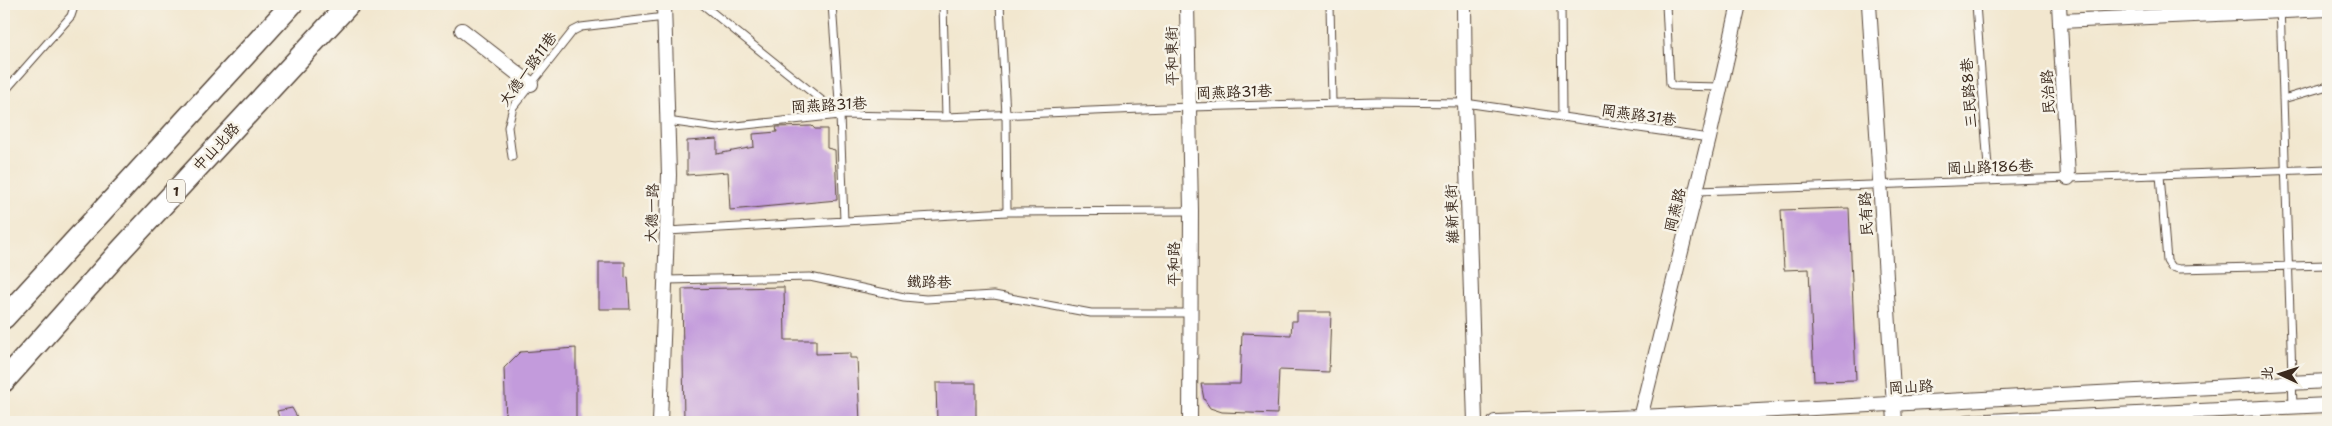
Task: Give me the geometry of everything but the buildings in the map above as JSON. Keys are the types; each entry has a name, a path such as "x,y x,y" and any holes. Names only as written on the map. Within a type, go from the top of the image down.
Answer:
{"main road":[{"path":"4,318 292,4"},
{"name":"中山北路","path":"4,381 128,243 350,4"}],"street":[{"name":"平和東街","path":"1187,4 1190,107"},
{"name":"維新東街","path":"1464,4 1464,103 1475,422"},
{"name":"岡燕路","path":"1640,420 1709,138 1738,4"},
{"name":"民有路","path":"1869,4 1895,422"},
{"name":"民治路","path":"2059,4 2068,178"},
{"path":"2060,21 2280,8 2328,9"},
{"name":"大德一路","path":"660,422 670,175 664,11"},
{"path":"462,30 531,84"},
{"name":"平和路","path":"1190,107 1190,422"},
{"name":"岡山路","path":"1495,422 1640,420 1893,404 2328,381"},
{"path":"2149,418 2152,390"},
{"path":"1967,422 2149,418 2328,405"}],"lane":[{"path":"702,4 840,115"},
{"path":"832,4 840,115 844,220"},
{"path":"943,4 946,118"},
{"path":"1000,4 1006,115 1007,212"},
{"path":"1330,4 1332,103"},
{"path":"1561,4 1562,118"},
{"path":"1666,4 1670,84 1674,86 1721,87"},
{"name":"三民路8巷","path":"1976,4 1989,181"},
{"path":"4,92 70,16 76,5"},
{"path":"2280,8 2293,408"},
{"name":"大德一路11巷","path":"512,157 509,118 513,107 573,31 581,27 664,11"},
{"path":"2283,99 2328,86"},
{"name":"岡燕路31巷","path":"668,120 717,128 840,115 946,118 1190,107 1332,103 1464,103 1709,138"},
{"name":"岡山路186巷","path":"1696,191 2328,169"},
{"path":"2160,175 2167,261 2171,267 2179,269 2328,265"},
{"path":"668,231 1007,212 1191,211"},
{"name":"鐵路巷","path":"667,280 810,277 904,297 926,299 994,295 1092,313 1190,313"}]}
